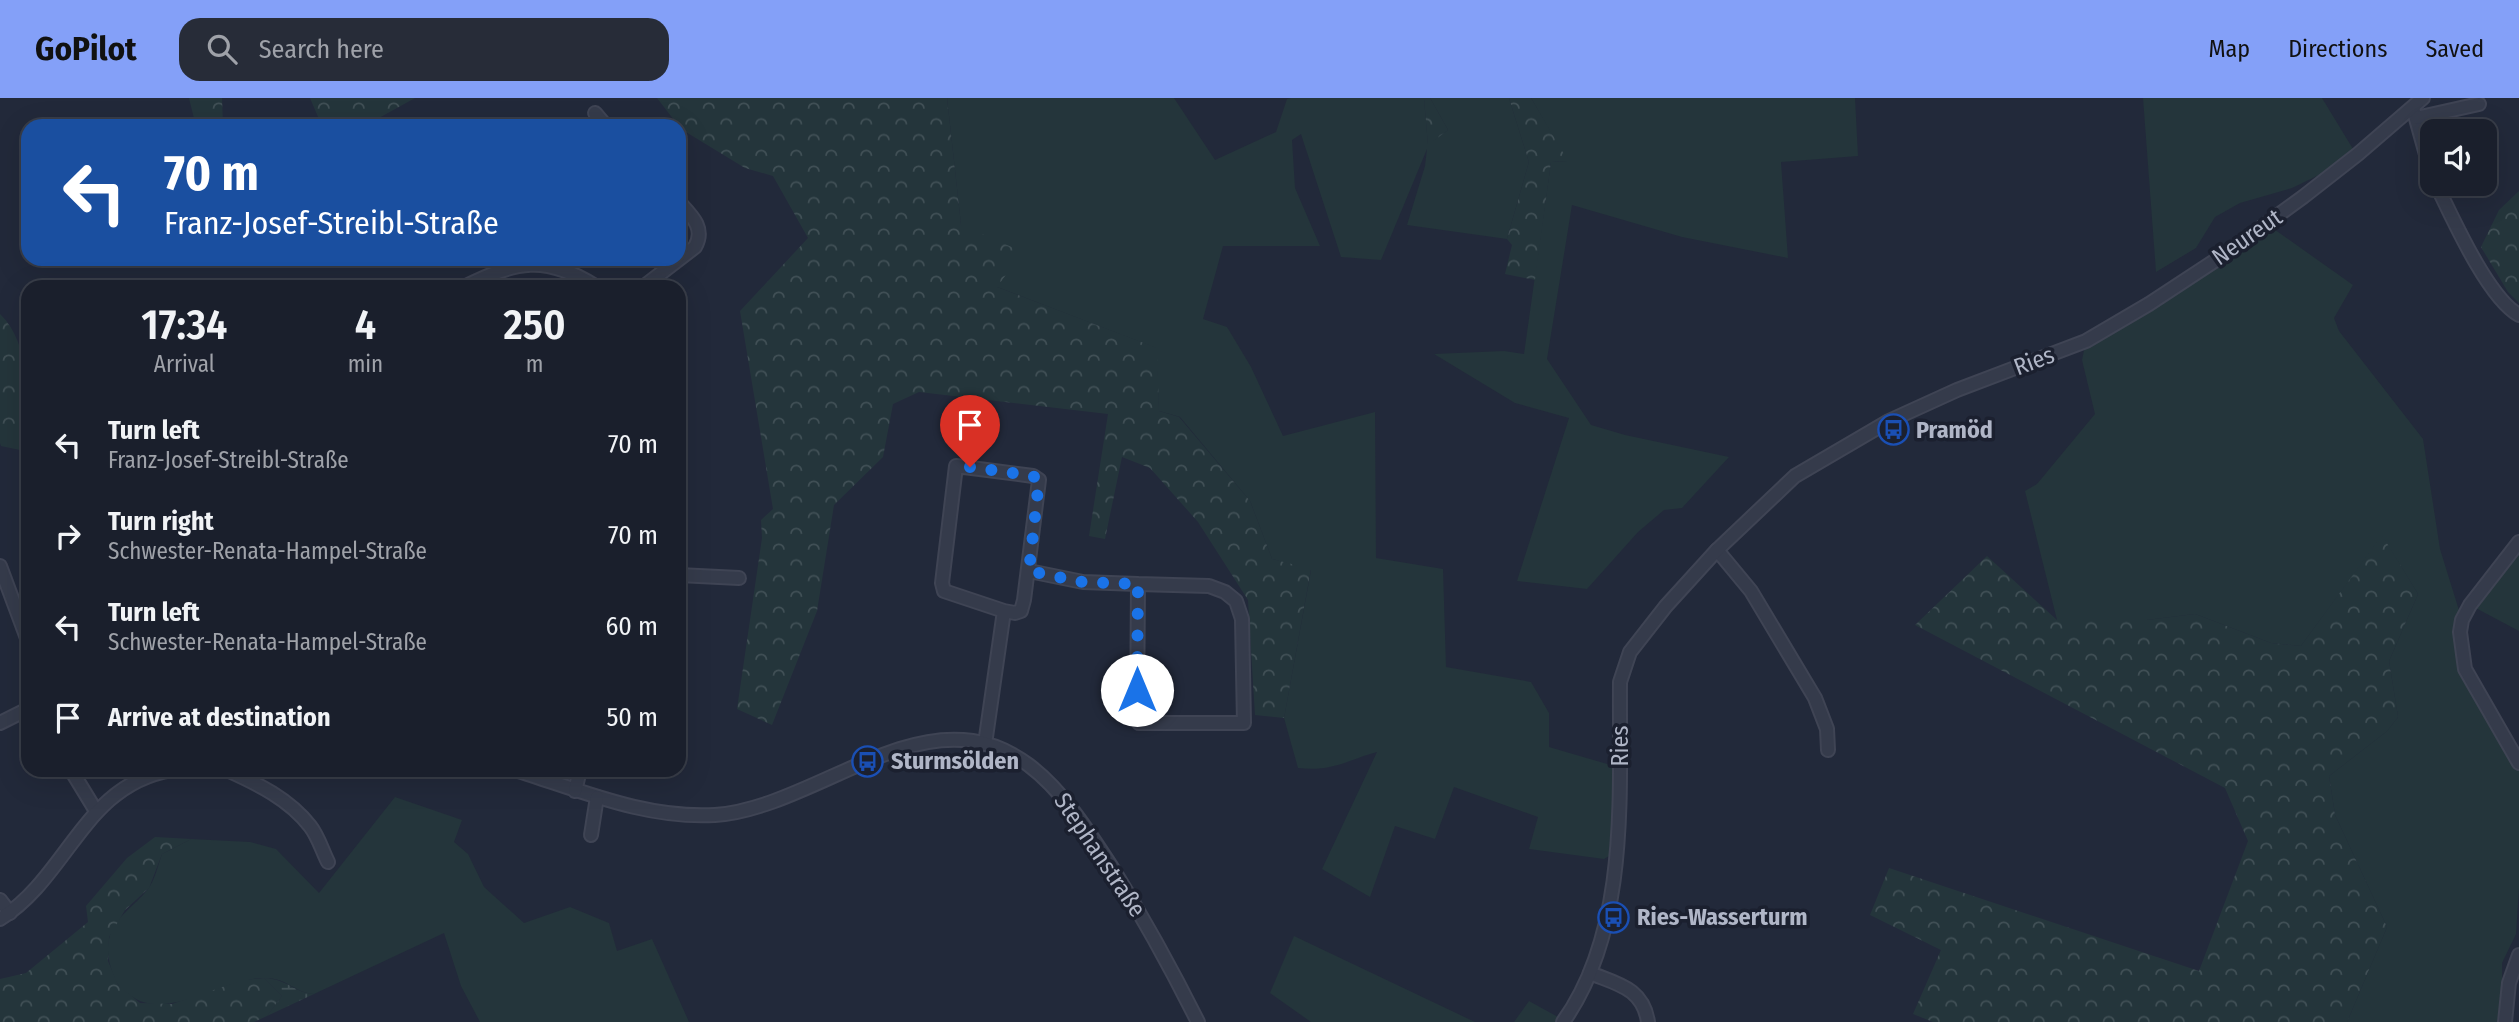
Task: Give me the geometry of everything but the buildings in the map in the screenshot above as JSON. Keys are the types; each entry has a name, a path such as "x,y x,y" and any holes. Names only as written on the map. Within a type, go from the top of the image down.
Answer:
{"street":[{"name":"Neureut","path":"2069,348 2138,310 2222,256 2414,113 2423,98"},
{"name":"Neureut","path":"2414,113 2479,104"},
{"path":"594,113 600,119"},
{"path":"2414,113 2420,134"},
{"path":"2442,196 2472,257 2511,311 2519,315"},
{"path":"686,210 695,220 700,234 695,247 686,254"},
{"path":"478,280 513,266"},
{"path":"548,266 583,280"},
{"path":"652,280 670,266"},
{"name":"Ries","path":"1563,1022 1590,973 1608,908 1619,832 1620,682 1630,652 1642,635 1717,550 1795,476 1867,433 1957,390 2069,348"},
{"path":"956,466 1033,476 1039,480 1029,571 1021,611 1004,611 944,591 942,583 956,466"},
{"path":"2519,542 2470,606 2462,620 2460,632 2465,669 2519,763"},
{"path":"1717,550 1751,590 1815,698 1827,729 1828,750"},
{"path":"0,566 21,622"},
{"path":"1029,571 1083,582 1209,586 1226,592 1236,601 1242,619 1244,723 1139,723 1138,584"},
{"path":"686,575 739,578"},
{"path":"985,744 1004,611"},
{"path":"0,723 21,712"},
{"name":"Stephanstraße","path":"534,777 575,791 669,814 716,815 749,809 775,800 829,776 918,743 940,739 985,744 1005,750 1029,764 1054,786 1075,812 1146,924 1198,1022"},
{"path":"75,777 96,811"},
{"path":"0,900 5,916 46,880 96,811 122,788 147,777"},
{"path":"242,777 287,803 312,828 328,862"},
{"path":"575,791 578,777"},
{"path":"591,835 597,797"},
{"path":"2505,1022 2508,983 2519,956"},
{"path":"1590,973 1640,997 1648,1022"}],"green space":[{"path":"189,98 222,98 223,119 194,119"},
{"path":"310,98 415,98 377,119 319,119"},
{"path":"657,98 947,98 961,225 1023,252 997,287 1157,348 1159,411 1179,417 1250,501 1272,559 1311,569 1284,718 1255,715 1248,600 1198,522 1150,468 1122,457 1105,539 1089,536 1108,414 919,392 893,404 883,457 834,505 817,611 772,725 737,709 762,538 761,520 773,509 740,311 808,238 773,176 745,168 686,132 686,119 673,119"},
{"path":"947,98 1174,98 1215,160 1276,132 1287,99 1291,98 1424,98 1428,144 1448,130 1430,98 1509,98 1529,162 1507,239 1407,225 1425,166 1427,149 1381,260 1341,257 1301,134 1292,140 1295,188 1320,246 1223,246 1203,319 1227,327 1251,367 1283,436 1375,412 1376,558 1443,569 1446,667 1531,682 1549,713 1549,747 1614,766 1615,791 1609,856 1604,859 1529,849 1538,817 1454,787 1435,839 1395,826 1370,897 1322,869 1377,752 1330,767 1298,768 1284,718 1311,570 1272,559 1250,501 1180,417 1159,411 1156,348 997,287 961,225"},
{"path":"1424,98 1430,98 1448,130 1428,145"},
{"path":"1509,98 1531,98 1568,161 1551,162 1535,280 1505,274 1512,245 1507,239 1529,162"},
{"path":"1531,98 1855,98 1858,156 1781,162 1788,258 1682,237 1572,205 1547,359 1591,425 1729,457 1682,508 1664,510 1638,532 1587,589 1517,581 1569,418 1515,403 1434,354 1504,351 1524,354 1551,162 1567,161"},
{"path":"2143,98 2322,98 2353,149 2321,174 2292,188 2240,203 2215,217 2196,248 2156,272"},
{"path":"2519,191 2519,303 2508,292 2481,247 2499,210"},
{"path":"2271,227 2353,285 2334,318 2339,331 2423,439 2440,549 2462,620 2460,646 2519,763 2519,888 2516,934 2502,963 2502,985 2507,999 2505,1022 2347,1022 2387,927 2335,815 2329,776 2387,731 2398,717 2389,661 2418,594 2382,536 2301,646 2271,643 2195,614 2147,620 2057,620 2025,491 2037,484 2095,414 2082,360 2086,341"},
{"path":"0,314 10,327 21,352 21,450 1,446"},
{"path":"2382,535 2418,594 2389,661 2398,717 2387,731 2329,776 2335,815 2387,927 2347,1022 1933,1022 1913,1014 1941,950 1870,915 1889,868 2199,971 2248,841 2225,788 1915,625 1987,556 2057,620 2147,620 2195,614 2271,643 2301,646"},
{"path":"2519,542 2519,631 2470,605"},
{"path":"395,797 462,820 454,842 468,854 484,887 524,923 570,907 609,923 617,951 652,939 689,1022 480,1022 461,986 444,933 314,994 272,978 264,978 231,984 196,997 161,1004 145,1003 131,996 117,983 108,956 109,939 115,924 150,885 162,854 191,839 250,842 276,849 319,893"},
{"path":"155,837 191,839 162,854 149,888 125,910 109,937 108,961 118,985 140,1003 172,1004 243,980 264,978 282,996 267,1016 254,1022 0,1022 0,979 26,973 88,922 86,906 127,858"},
{"path":"1294,936 1475,1022 1311,1022 1270,993"},
{"path":"264,978 314,994 267,1016 282,996"},
{"path":"1529,1001 1558,1017 1557,1022 1514,1022"}],"place":[{"name":"Pramöd","path":"1893,430"},
{"name":"Sturmsölden","path":"868,761"},
{"name":"Ries-Wasserturm","path":"1614,917"}],"route":[{"path":"970,467 1033,476 1039,480 1029,571 1083,582 1138,584 1137,690"}]}
